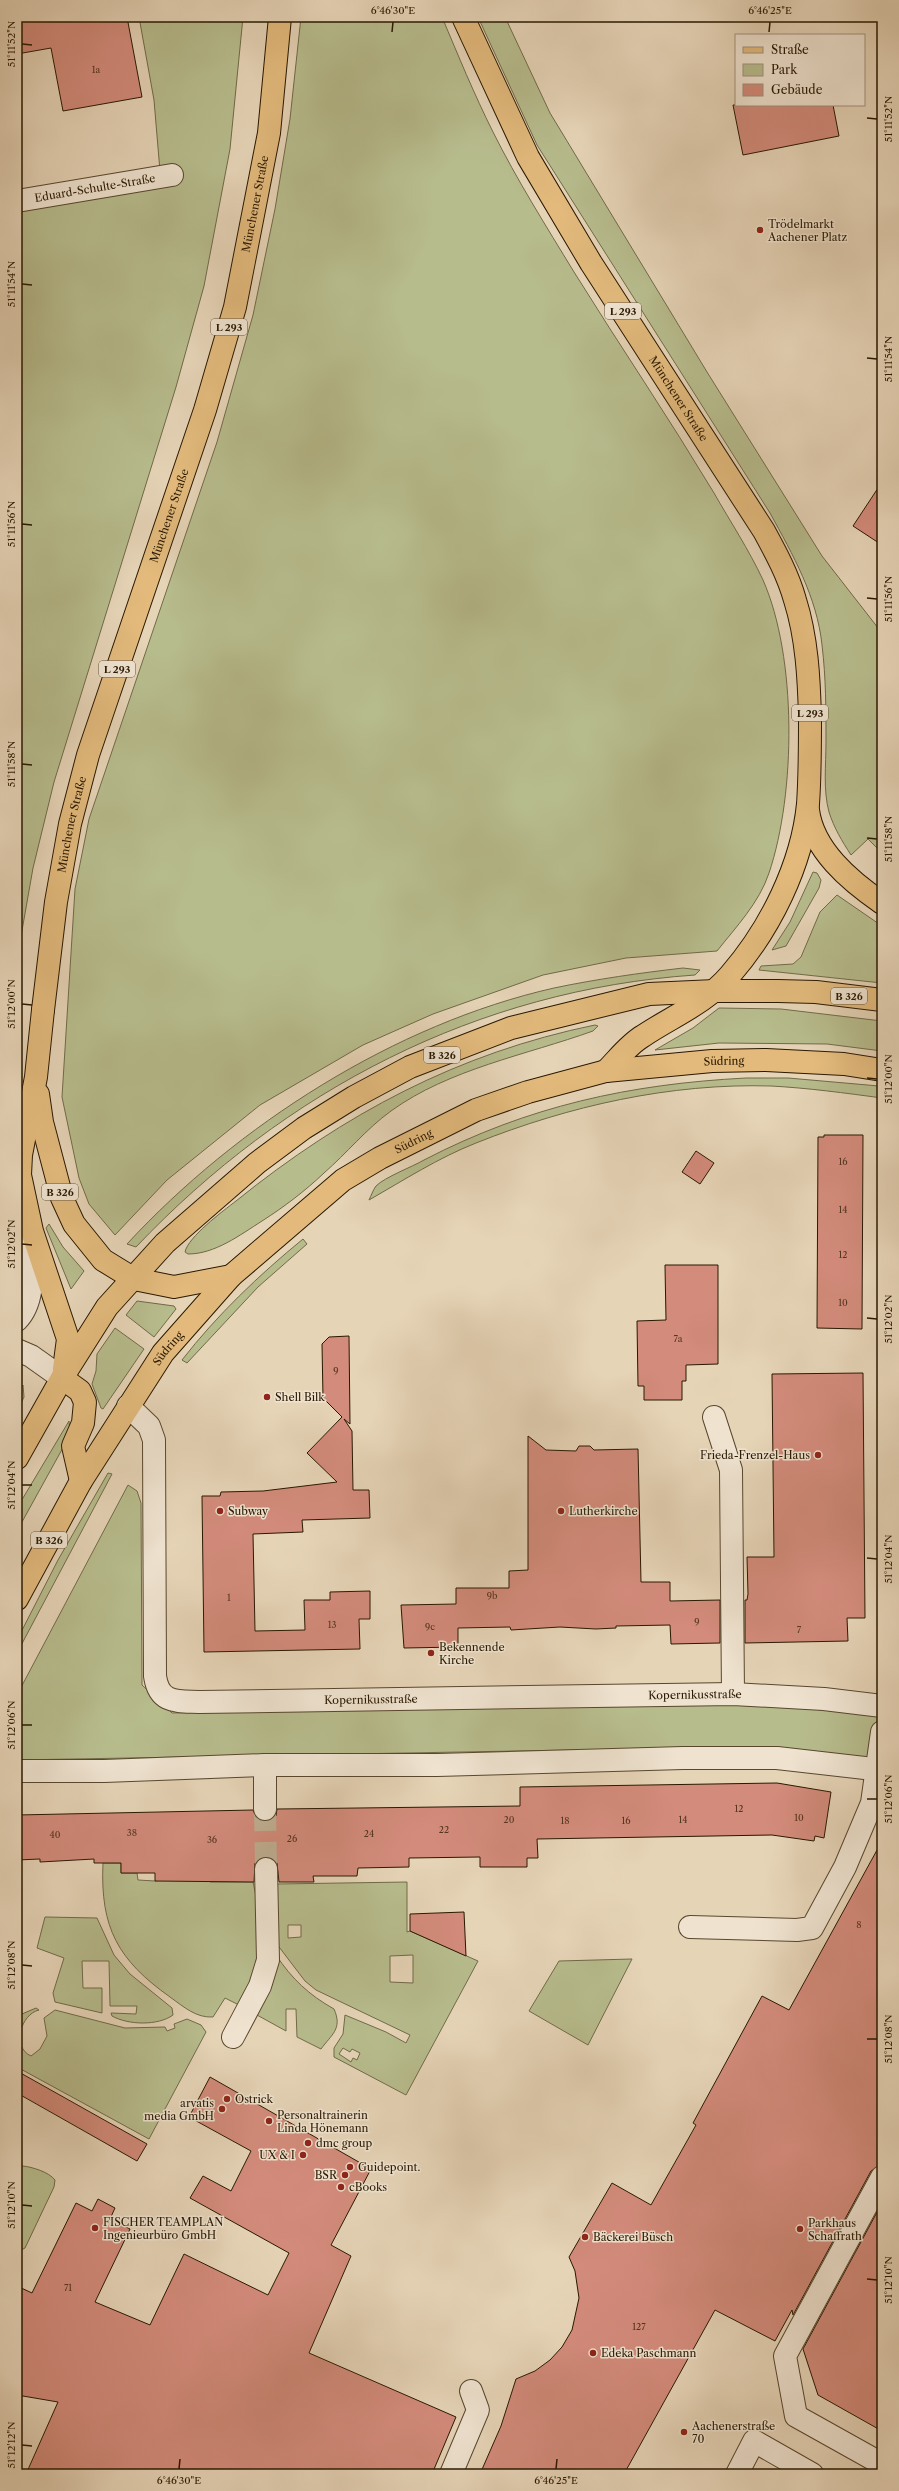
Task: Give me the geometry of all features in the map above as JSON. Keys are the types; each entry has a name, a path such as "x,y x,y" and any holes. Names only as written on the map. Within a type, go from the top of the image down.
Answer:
{"main road":[{"name":"Münchener Straße","path":"43,1010 56,902 70,824 88,755 205,410 235,307 268,133 280,17"},
{"name":"Münchener Straße","path":"463,17 528,157 591,263 764,530 785,570 800,615 808,672 810,744 808,804"},
{"path":"808,804 810,820 816,836 829,855 860,888 882,903"},
{"path":"606,1071 642,1036 681,1015 715,991 745,957 778,900 796,857 808,804"},
{"name":"B 326","path":"18,1457 62,1378 107,1307 176,1232 257,1163 304,1128 354,1097 410,1067 511,1028 581,1009 649,994 715,991 816,992 882,1000"},
{"name":"B 326","path":"43,1010 36,1077 21,1155 20,1175 32,1231 68,1339 62,1378"},
{"name":"Südring","path":"17,1599 81,1481 163,1353 231,1276 343,1180 380,1158 476,1110 528,1092 606,1071 712,1061 766,1060 844,1064 882,1070"},
{"name":"B 326","path":"36,1077 42,1122 55,1174 74,1224 103,1260 134,1279"},
{"path":"134,1279 174,1287 231,1276"},
{"path":"62,1378 80,1392 85,1402 83,1423 73,1446 81,1481"}],"street":[{"name":"Eduard-Schulte-Straße","path":"17,201 172,175"},
{"path":"17,1320 24,1314 31,1284 32,1231"},
{"path":"17,1350 31,1356 62,1378"},
{"name":"Kopernikusstraße","path":"128,1406 150,1426 154,1440 155,1676 160,1692 166,1698 199,1702 733,1694 824,1699 882,1706"},
{"path":"714,1417 731,1470 733,1694"},
{"path":"690,1927 797,1930 812,1928 846,1867 872,1804 879,1769 882,1732"},
{"path":"17,1771 264,1765 437,1765 683,1758 769,1758 879,1769"},
{"path":"264,1765 265,1809"},
{"path":"233,2037 260,1986 268,1960 266,1869"},
{"path":"882,2177 784,2356 796,2416 882,2464"},
{"path":"450,2474 478,2410 471,2391"},
{"path":"737,2474 754,2441 812,2474"}],"green space":[{"path":"139,17 243,17 230,149 204,286 176,387 54,782 33,868 17,959 17,208 161,183 154,100"},
{"path":"301,17 442,17 466,74 502,150 574,272 714,493 746,547 763,580 774,611 782,647 787,685 789,725 788,765 784,804 778,841 765,884 753,905 717,951 626,958 543,975 433,1014 363,1045 260,1105 167,1180 115,1235 89,1204 79,1178 62,1097 75,889 89,819 217,442 253,315 275,209 290,119"},
{"path":"478,17 505,17 550,113 707,372 822,556 882,633 882,853 868,839 851,855 841,839 829,812 825,786 826,694 822,645 815,610 803,577 770,513 537,145"},
{"path":"813,872 817,873 821,880 819,888 786,946 772,950 790,922"},
{"path":"837,895 882,926 882,983 759,970 761,966 793,964 801,957 820,912"},
{"path":"683,968 700,970 695,975 615,985 537,1002 462,1026 390,1058 321,1096 256,1140 194,1191 136,1247 127,1244 170,1200 218,1159 269,1120 322,1085 378,1053 436,1026 495,1004 554,988 618,976"},
{"path":"719,1008 781,1009 882,1021 882,1051 827,1044 719,1043 655,1050 693,1028"},
{"path":"595,1025 598,1026 593,1031 489,1064 438,1084 414,1096 382,1118 309,1186 270,1216 227,1243 208,1251 188,1254 185,1252 192,1239 223,1211 318,1141 361,1114 450,1070 496,1052 545,1037"},
{"path":"746,1078 788,1078 879,1086 882,1087 882,1098 785,1087 733,1086 695,1088 620,1100 547,1118 476,1143 435,1162 369,1200 376,1186 392,1176 463,1141 502,1125 541,1112 580,1101 621,1092 703,1081"},
{"path":"49,1224 63,1247 84,1271 71,1289 46,1228"},
{"path":"303,1239 307,1244 258,1287 187,1363 182,1360 209,1327 239,1296"},
{"path":"137,1301 174,1306 176,1309 154,1337 126,1315"},
{"path":"115,1328 144,1349 103,1409 101,1408 92,1384 96,1371 97,1354"},
{"path":"23,1385 24,1397 17,1412 17,1396"},
{"path":"69,1421 70,1435 17,1531 17,1508"},
{"path":"108,1473 112,1474 17,1653 17,1640 58,1560"},
{"path":"128,1485 137,1491 141,1503 142,1685 172,1713 734,1702 882,1714 882,1759 683,1748 17,1760 17,1695"},
{"path":"103,1863 121,1863 121,1873 137,1873 138,1880 155,1881 209,1873 210,1882 253,1882 261,1919 262,1958 239,2005 225,1998 213,2017 201,2016 180,2004 137,1970 125,1955 109,1924 103,1886"},
{"path":"407,1882 407,1932 410,1931 478,1961 406,2095 334,2057 334,2048 343,2034 345,2015 386,2032 406,2043 410,2035 316,1990 305,1981 276,1943 277,1884","holes":["288,1925 301,1925 301,1937 288,1938","413,1955 413,1983 390,1982 390,1956","343,2048 350,2052 352,2049 360,2053 357,2060 353,2058 351,2062 339,2054"]},
{"path":"45,1917 97,1918 114,1955 130,1974 172,2008 173,2015 167,2019 151,2023 134,2023 112,2016 111,2013 136,2014 137,2006 110,2006 109,1961 82,1961 83,1988 102,1988 102,2013 55,2002 53,1993 64,1958 37,1948"},
{"path":"276,1955 288,1972 302,1986 334,2009 337,2022 335,2031 321,2049 297,2037 296,2009 286,2009 286,2031 257,2015"},
{"path":"632,1959 588,2045 529,2011 559,1961"},
{"path":"36,2008 39,2010 27,2018 23,2024 20,2039 21,2046 25,2052 31,2056 40,2049 47,2036 44,2018 55,2010 125,2028 165,2027 167,2031 175,2028 174,2024 187,2019 201,2025 206,2032 149,2139 17,2067 17,2019 22,2014"},
{"path":"23,2166 45,2172 55,2180 54,2187 25,2248 17,2252 17,2169"}],"building":[{"path":"17,17 127,17 142,97 63,111 51,48 17,54"},
{"path":"733,105 833,106 839,136 743,155"},
{"path":"882,482 882,545 853,526"},
{"path":"824,1135 863,1135 862,1329 817,1328 818,1137 824,1137"},
{"path":"696,1151 714,1163 700,1184 682,1172"},
{"path":"665,1265 718,1265 718,1364 686,1365 686,1381 682,1381 682,1400 644,1400 644,1386 638,1386 637,1321 666,1320"},
{"path":"349,1336 350,1424 344,1419 352,1431 353,1490 369,1490 370,1518 302,1520 303,1532 253,1534 255,1631 305,1630 304,1600 330,1600 330,1592 370,1591 370,1619 359,1619 360,1649 204,1652 202,1496 220,1496 221,1492 263,1491 337,1482 307,1453 342,1417 323,1398 322,1344 329,1337"},
{"name":"Frieda-Frenzel-Haus","path":"863,1373 865,1618 847,1618 848,1641 745,1643 745,1600 747,1600 748,1594 747,1557 774,1557 772,1374"},
{"path":"528,1436 546,1450 576,1451 579,1446 590,1446 594,1450 638,1449 641,1582 670,1582 670,1601 720,1600 720,1643 671,1644 670,1625 616,1626 616,1628 596,1629 560,1627 511,1630 510,1627 458,1628 458,1647 404,1648 401,1605 456,1604 456,1588 509,1588 509,1571 528,1570"},
{"path":"777,1783 831,1792 824,1838 815,1836 814,1841 772,1835 537,1839 538,1858 527,1858 527,1867 480,1867 480,1857 409,1858 409,1867 358,1868 357,1876 313,1876 314,1882 279,1882 277,1863 266,1857 259,1859 255,1863 254,1882 155,1881 155,1873 121,1873 121,1863 94,1863 94,1859 40,1862 40,1859 17,1860 17,1815 253,1810 258,1820 265,1821 276,1816 277,1809 520,1806 520,1787"},
{"path":"882,1841 882,2165 871,2171 793,2315 792,2310 775,2341 715,2310 624,2474 480,2474 501,2426 516,2379 535,2371 550,2360 562,2347 572,2330 579,2298 575,2271 569,2257 612,2183 651,2205 696,2125 693,2123 762,1996 789,2010"},
{"path":"464,1912 466,1956 410,1931 410,1914"},
{"path":"17,2071 147,2144 137,2161 17,2093"},
{"path":"210,2077 371,2169 331,2245 351,2256 309,2353 456,2417 432,2474 26,2474 58,2402 17,2395 17,2286 32,2293 76,2203 92,2211 98,2199 115,2208 110,2219 130,2229 95,2302 150,2325 184,2254 268,2295 289,2253 190,2198 203,2176 231,2191 251,2151 189,2117"},
{"path":"882,2203 882,2431 818,2395 803,2349"}],"tunnel":[{"path":"265,1809 266,1869"}],"place":[{"name":"Trödelmarkt Aachener Platz","path":"760,230"},
{"name":"Shell Bilk","path":"267,1397"},
{"name":"Frieda-Frenzel-Haus","path":"818,1455"},
{"name":"Subway","path":"220,1511"},
{"name":"Lutherkirche","path":"561,1511"},
{"name":"Bekennende Kirche","path":"431,1653"},
{"name":"Ostrick","path":"227,2099"},
{"name":"arvatis media GmbH","path":"222,2109"},
{"name":"Personaltrainerin Linda Hönemann","path":"269,2121"},
{"name":"dmc group","path":"308,2143"},
{"name":"UX & I","path":"303,2155"},
{"name":"Guidepoint.","path":"350,2167"},
{"name":"BSR","path":"345,2175"},
{"name":"cBooks","path":"341,2187"},
{"name":"FISCHER TEAMPLAN Ingenieurbüro GmbH","path":"95,2228"},
{"name":"Parkhaus Schaffrath","path":"800,2229"},
{"name":"Bäckerei Büsch","path":"585,2237"},
{"name":"Edeka Paschmann","path":"593,2353"},
{"name":"Aachenerstraße 70","path":"684,2432"}]}
